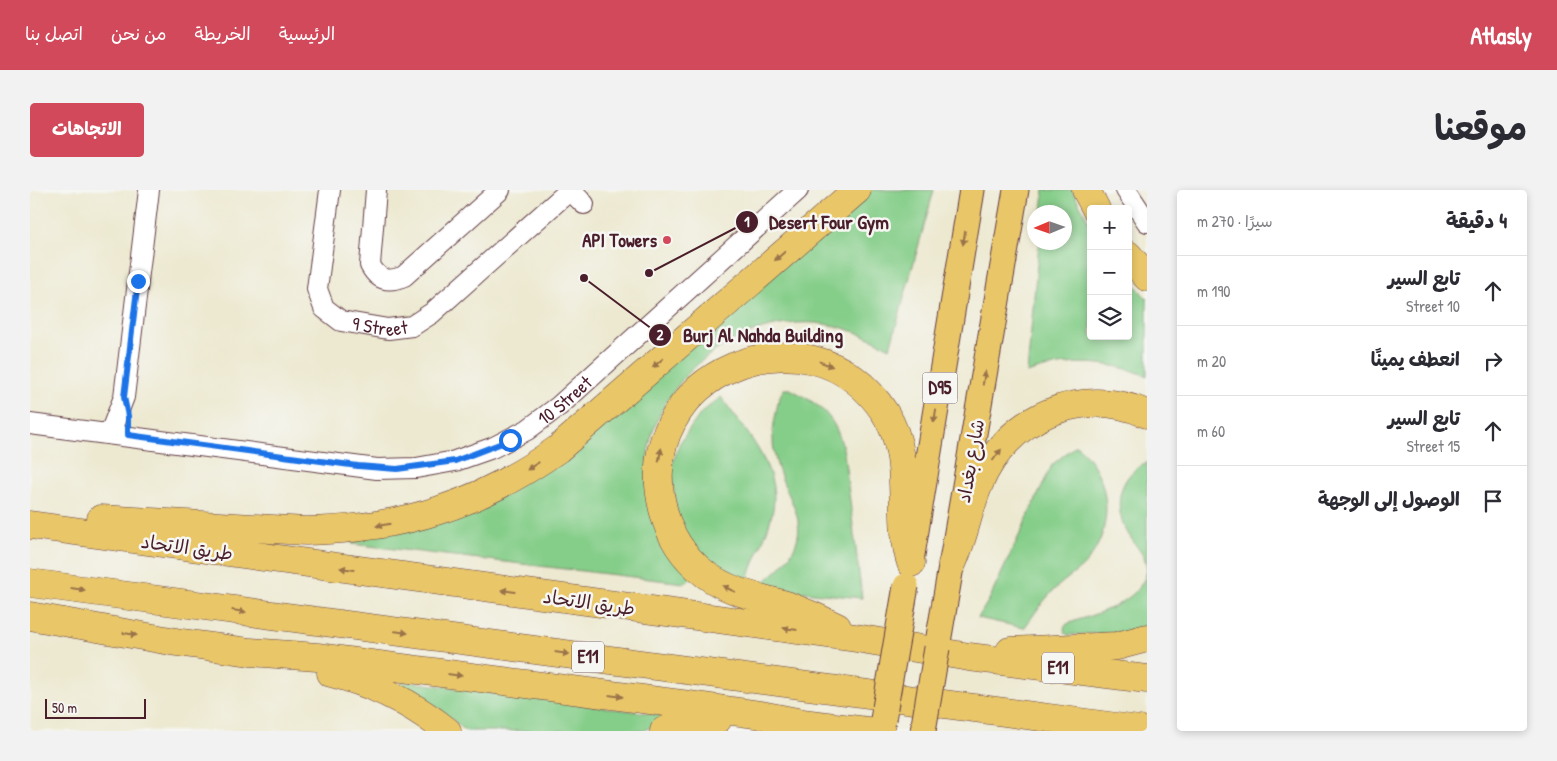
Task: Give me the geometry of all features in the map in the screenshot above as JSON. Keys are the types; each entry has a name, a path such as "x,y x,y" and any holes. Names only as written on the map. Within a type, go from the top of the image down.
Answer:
{"highway":[{"path":"830,213 847,190"},
{"path":"30,524 79,518 306,531 335,530 391,523 446,509 505,484 558,449 857,190"},
{"path":"1086,190 1094,205"},
{"path":"1132,260 1147,277"},
{"path":"856,638 806,612 735,592 719,584 704,574 680,549 671,533 660,498 658,461 667,430 684,403 706,381 722,371 758,358 777,356 811,359 850,376 864,387 886,414 900,447 905,482 903,525 909,575"},
{"path":"952,564 965,533 979,484 987,468 997,453 1022,428 1053,410 1087,403 1122,405 1147,414"},
{"name":"طريق الاتحاد","path":"30,524 856,638 969,657 1147,679"},
{"name":"E11","path":"30,583 1147,731"},
{"path":"30,616 176,642 250,652 325,658 697,706 802,723 867,731"},
{"path":"969,657 1035,648 1117,646 1147,638"},
{"path":"250,652 366,683 402,699 447,731"},
{"path":"664,731 683,723 709,719 802,723"}],"main road":[{"name":"D95","path":"881,731 909,575 972,190"},
{"name":"شارع بغداد","path":"923,731 1016,190"}],"street":[{"path":"119,434 149,190"},
{"name":"9 Street","path":"330,190 318,280 320,300 331,316 341,321 388,329 412,326 428,317 574,197"},
{"path":"376,190 370,265 375,275 384,280 394,280 404,276 500,190"},
{"name":"10 Street","path":"30,424 119,434 377,469 416,468 474,456 510,440 558,406 798,190"},
{"path":"1126,190 1147,222"}],"green space":[{"path":"867,190 934,190 890,348 854,331 815,323 782,325 750,333 721,347 695,367 674,391 658,419 649,450 647,484 649,496 664,533 691,579 684,583 352,544 351,539 449,519"},
{"path":"1044,190 1072,190 1087,218 1087,340 1132,340 1132,282 1147,299 1147,376 1117,367 1087,363 1057,365 1027,373 1038,250 1072,250 1072,205 1043,205"},
{"path":"784,389 790,389 826,413 841,440 862,598 764,588 764,582 786,561 798,537 797,515 779,471 773,445 775,418 779,399"},
{"path":"721,397 761,453 773,485 774,501 771,518 747,583 722,571 700,554 678,521 671,469 679,444 701,413"},
{"path":"1076,445 1096,470 1102,484 1106,515 1098,545 1089,559 1046,598 1024,628 978,618 990,598 1052,465"},
{"path":"1147,462 1147,570 1143,555 1124,525 1120,515 1119,504 1120,494 1129,476"},
{"path":"1147,570 1147,625 1126,632 1068,635 1065,633 1064,628 1067,624 1103,611 1126,600 1143,582"},
{"path":"402,681 662,715 657,723 643,731 466,731 437,707 401,687"}],"place":[{"name":"API Towers","path":"667,240"},
{"name":"Desert Four Gym","path":"649,273"},
{"name":"Burj Al Nahda Building","path":"584,278"}],"route":[{"path":"138,281 124,397 129,425 128,435 377,469 436,466 474,456 510,440"}]}
